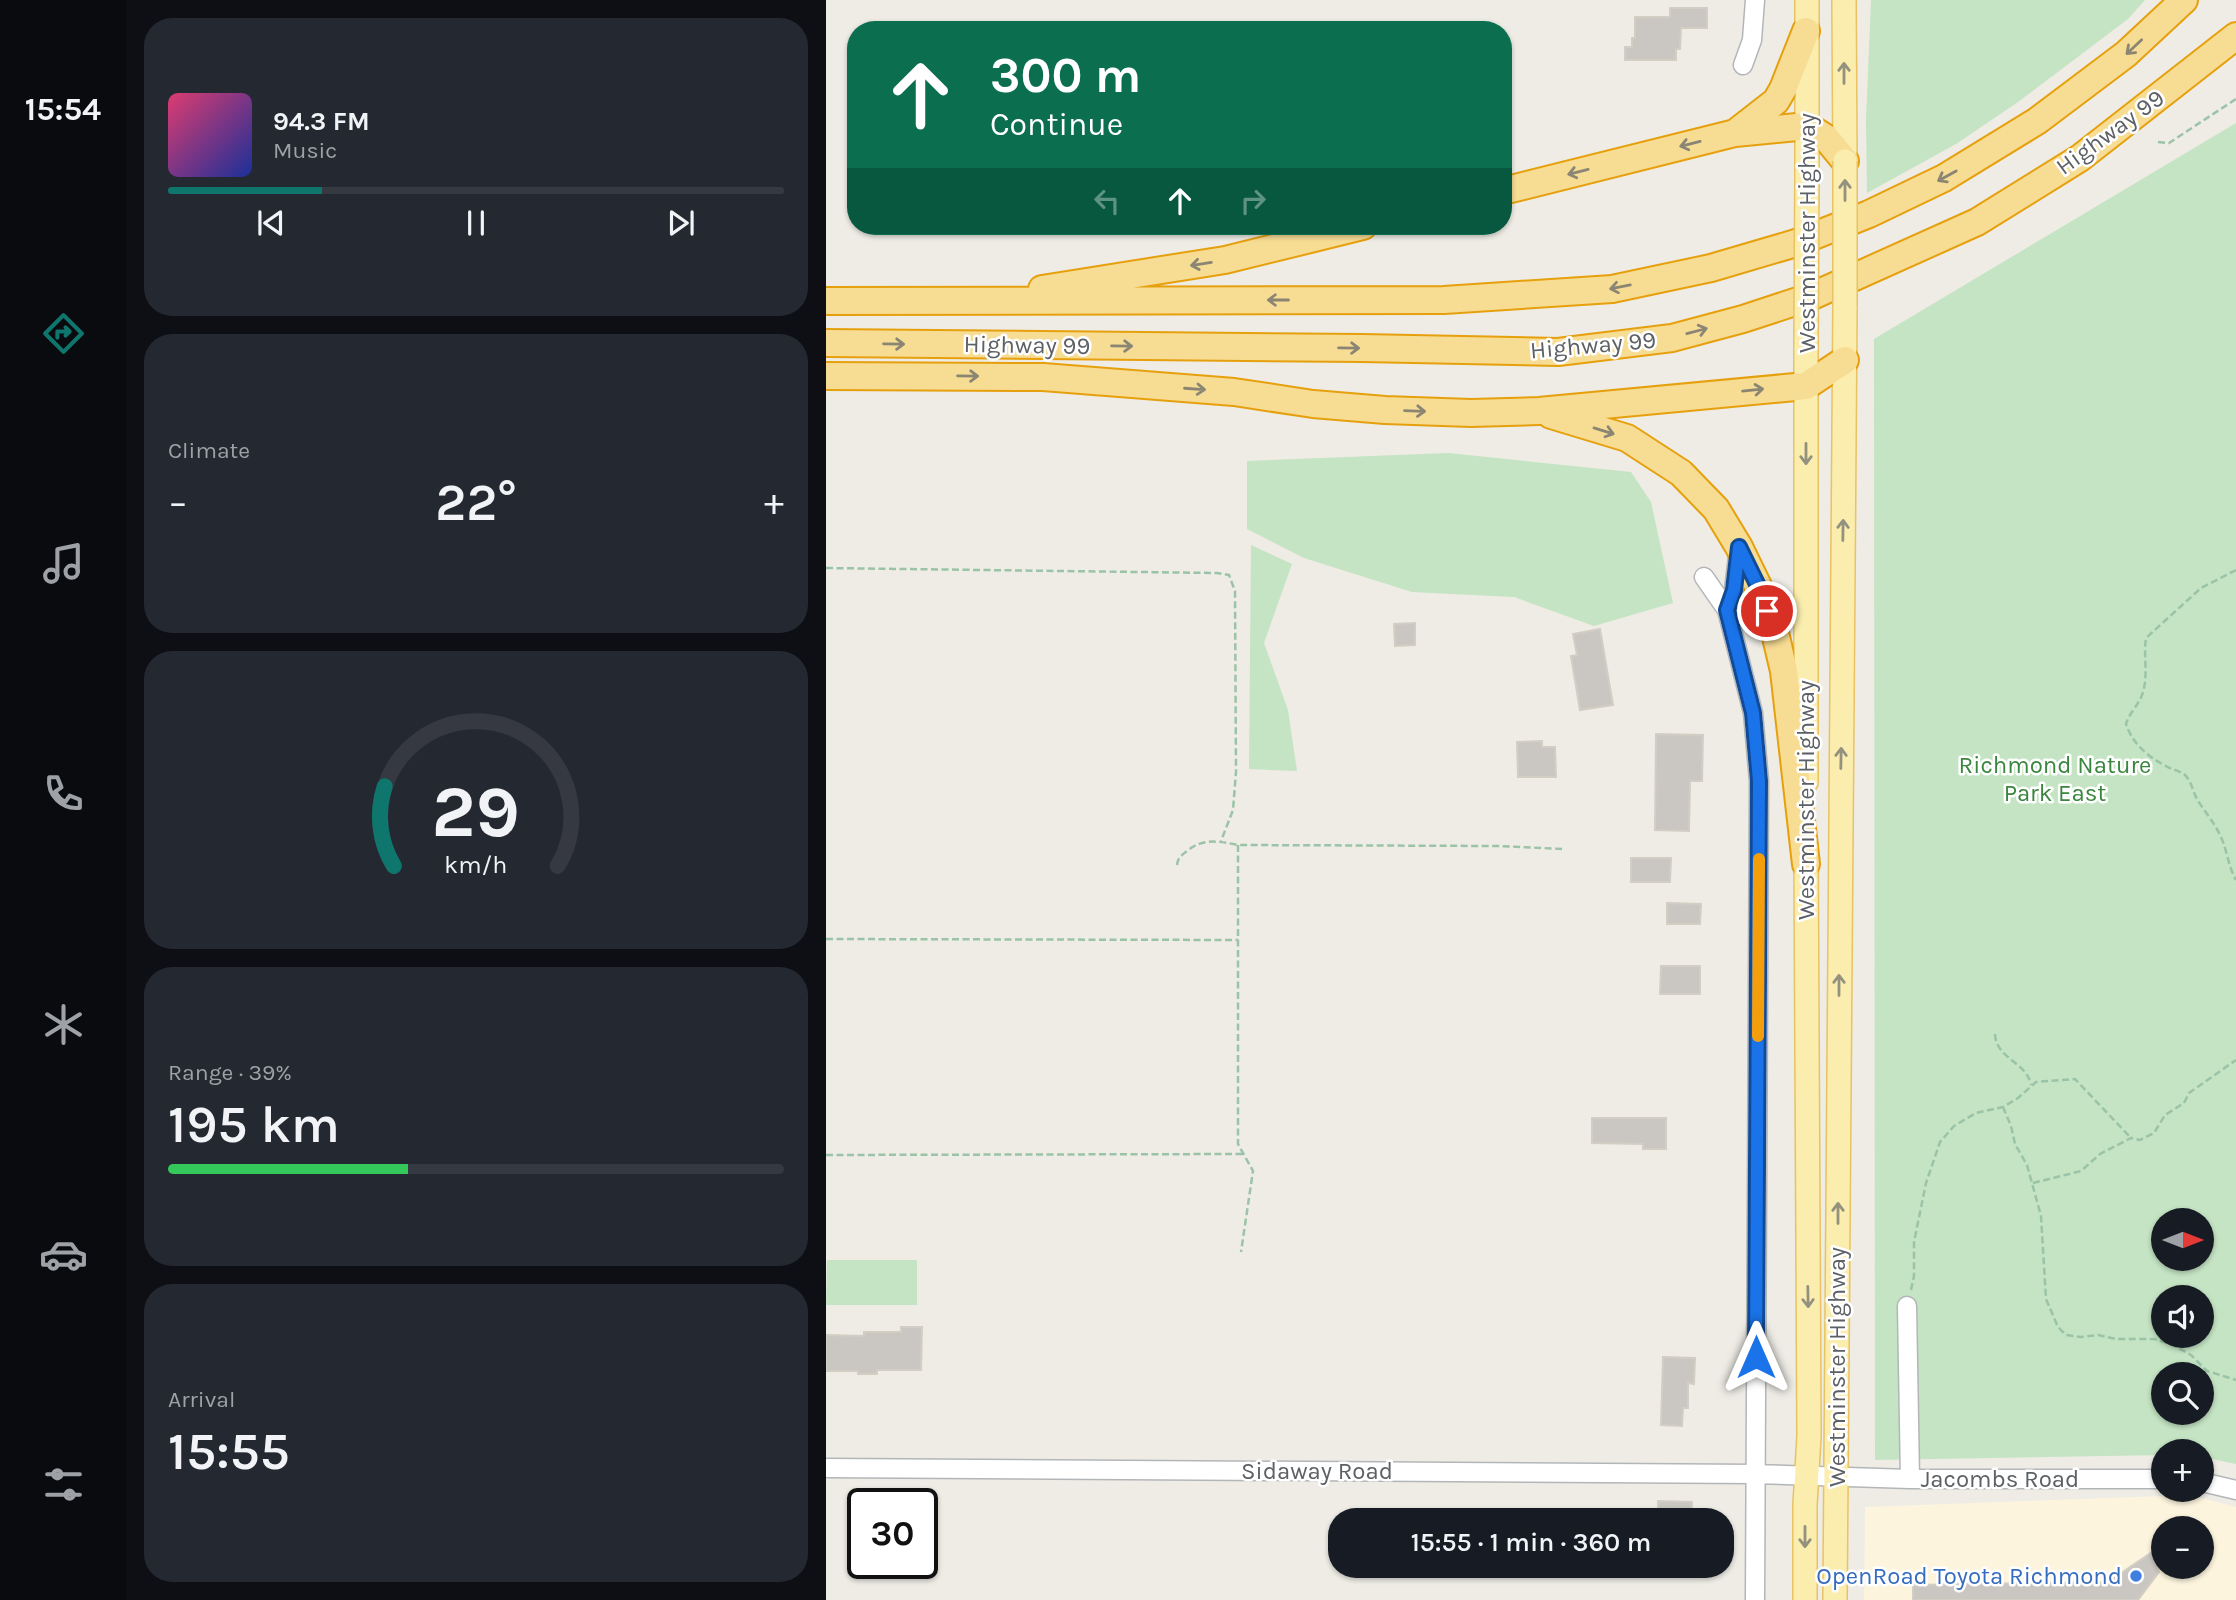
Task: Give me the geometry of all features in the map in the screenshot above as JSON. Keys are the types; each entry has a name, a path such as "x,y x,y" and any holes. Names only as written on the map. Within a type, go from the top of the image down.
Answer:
{"highway":[{"name":"Highway 99","path":"826,301 1444,300 1612,289 1711,268 1796,243 1869,214 1944,178 2037,121 2126,54 2184,0"},
{"path":"1735,133 1776,101 1806,31"},
{"name":"Highway 99","path":"826,343 1558,352 1672,338 1810,297 1977,222 2080,158 2235,37"},
{"path":"1512,189 1735,133 1807,126 1826,138 1845,161"},
{"path":"996,301 1055,286 1225,260 1326,235"},
{"path":"826,376 1043,377 1234,392 1385,411 1471,413 1539,411 1806,386 1845,360"},
{"path":"1539,411 1627,438 1681,473 1716,509 1739,547 1758,586 1776,637 1784,671 1806,864"}],"main road":[{"name":"Westminster Highway","path":"1805,1600 1805,1505 1809,1436 1806,864 1807,0"},
{"name":"Westminster Highway","path":"1835,1600 1845,360 1844,0"}],"street":[{"path":"1743,65 1752,40 1755,0"},
{"path":"1727,610 1734,590 1739,547"},
{"name":"Westminster Highway","path":"1704,577 1727,610 1753,713 1759,781 1755,1600"},
{"path":"1907,1306 1910,1479"},
{"name":"Sidaway Road","path":"826,1468 1808,1475"},
{"name":"Jacombs Road","path":"1808,1475 1910,1479 2151,1479"},
{"path":"2214,1485 2236,1490"}],"path":[{"path":"2158,142 2169,143 2236,99"},
{"path":"826,568 1229,575 1235,591 1236,772 1233,810 1221,841"},
{"path":"2236,570 2201,588 2146,638 2143,694 2126,724 2129,734 2138,746 2167,767 2182,772 2190,780 2195,797 2220,835 2236,880"},
{"path":"1177,865 1178,858 1199,841 1221,841 1238,845 1500,846 1563,849"},
{"path":"1238,845 1238,1144 1253,1171 1241,1252"},
{"path":"826,939 1238,940"},
{"path":"1995,1034 1995,1043 1999,1049 2030,1076 2031,1085"},
{"path":"1907,1306 1914,1276 1914,1242 1926,1183 1940,1142 1954,1126 1976,1113 2003,1107 2036,1082 2075,1079 2131,1138 2140,1140 2154,1133 2165,1115 2184,1103 2189,1093 2236,1060"},
{"path":"2003,1107 2015,1144 2033,1183 2041,1216 2046,1299 2058,1327 2066,1335 2154,1339 2171,1344 2191,1355 2207,1371 2236,1380"},
{"path":"2033,1183 2081,1171 2100,1154 2131,1138"},
{"path":"826,1155 1244,1154"}],"shaded area":[{"path":"2151,1496 2151,1502 2214,1501 2236,1507 2236,1600 1864,1600 1865,1507"}],"green space":[{"path":"1871,0 2145,0 2128,19 2018,102 1956,144 1867,193 1866,121"},
{"name":"Richmond Nature Park East","path":"2236,123 2236,1464 2214,1459 2214,1439 2151,1439 2151,1455 1875,1460 1874,339"},
{"path":"1448,453 1631,472 1651,502 1673,603 1594,626 1514,597 1412,592 1304,558 1247,529 1247,461"},
{"path":"1251,545 1292,564 1264,643 1288,710 1297,771 1249,769"},
{"path":"827,1260 917,1260 917,1305 826,1305"}],"building":[{"path":"1670,8 1707,8 1707,28 1681,28 1680,49 1676,49 1676,60 1625,60 1625,47 1632,47 1632,38 1635,38 1635,17 1670,17"},
{"path":"1415,623 1415,645 1395,646 1394,624"},
{"path":"1600,629 1613,705 1580,710 1571,656 1577,655 1573,634"},
{"path":"1656,734 1703,735 1702,781 1690,781 1689,831 1655,830"},
{"path":"1542,741 1542,747 1555,747 1556,777 1518,777 1517,742"},
{"path":"1631,858 1671,858 1670,882 1631,882"},
{"path":"1667,903 1701,904 1700,924 1667,924"},
{"path":"1661,966 1700,966 1700,994 1660,994"},
{"path":"1592,1118 1666,1118 1666,1149 1643,1149 1643,1144 1592,1143"},
{"path":"901,1327 922,1327 921,1370 877,1370 877,1374 826,1371 826,1335 864,1336 864,1332 901,1332"},
{"path":"1663,1357 1695,1358 1694,1384 1688,1383 1688,1408 1683,1408 1682,1426 1661,1425"},
{"path":"1658,1501 1692,1502 1692,1508 1658,1508"},
{"name":"OpenRoad Toyota Richmond","path":"2151,1553 2151,1579 2154,1579 2138,1600 1913,1600 1913,1585 2111,1580"}],"slow traffic":[{"path":"1758,1036 1759,859"}],"place":[{"name":"OpenRoad Toyota Richmond","path":"2136,1576"}],"route":[{"path":"1756,1357 1759,781 1753,713 1727,610 1734,590 1739,547 1767,611"}]}
